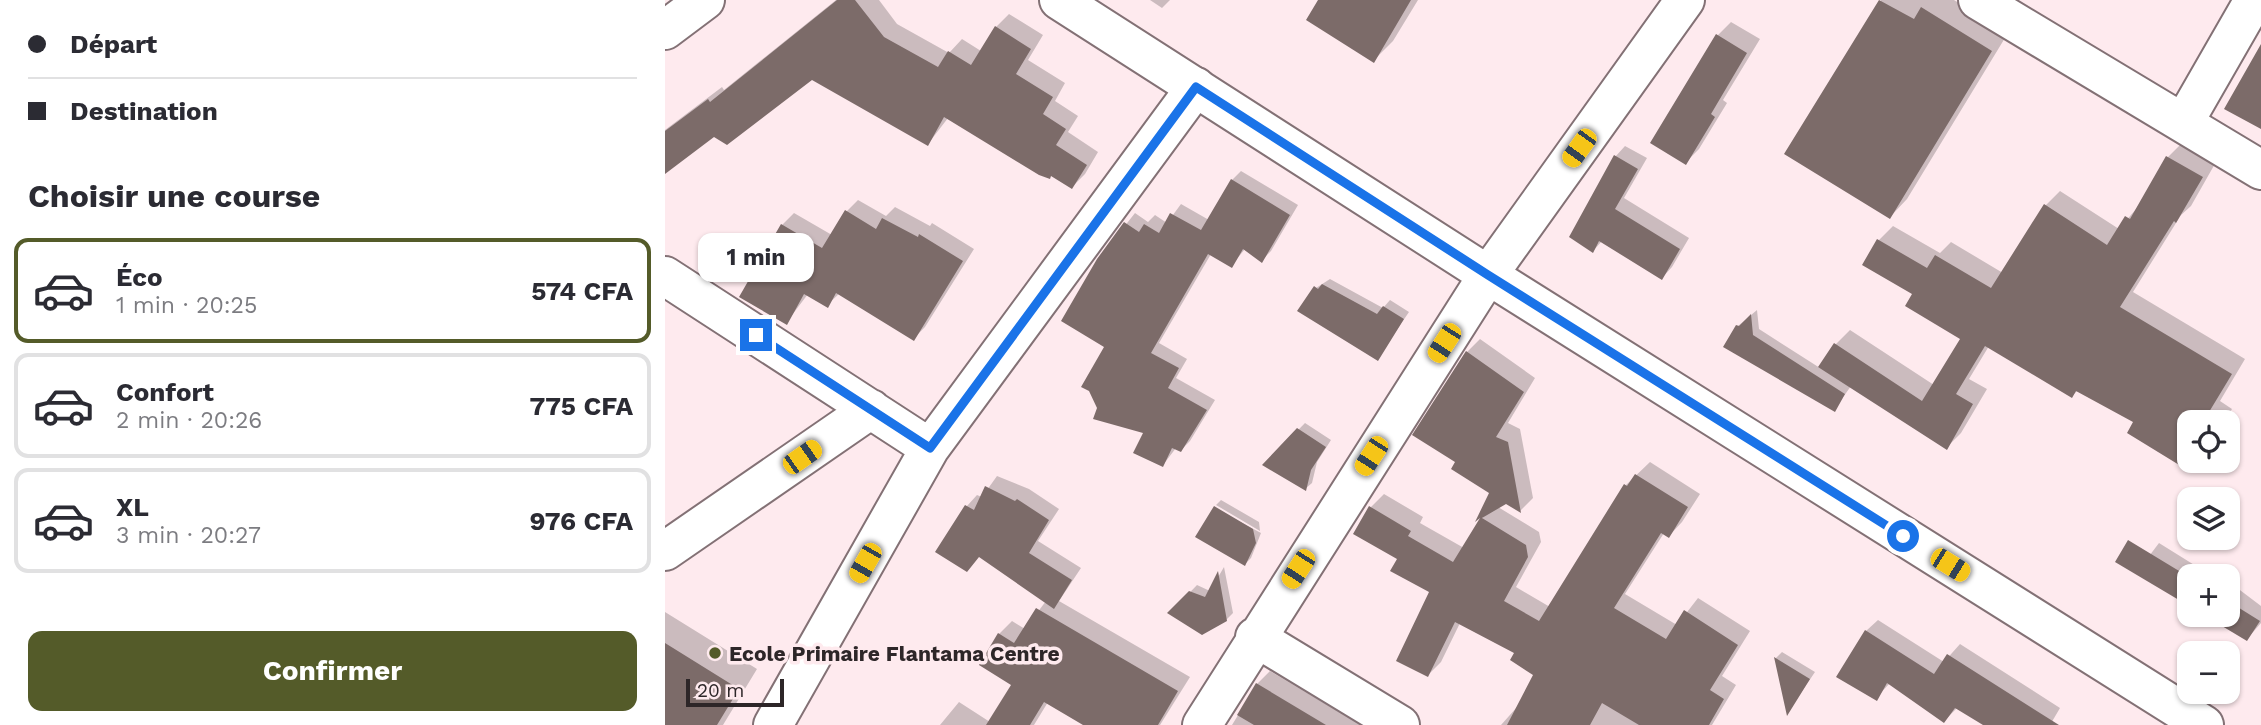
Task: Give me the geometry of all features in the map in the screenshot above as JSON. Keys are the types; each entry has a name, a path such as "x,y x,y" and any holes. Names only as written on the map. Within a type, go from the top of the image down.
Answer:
{"street":[{"path":"665,30 705,0"},
{"path":"1059,0 1488,275 2204,725"},
{"path":"1202,725 1255,637 1488,275 1685,0"},
{"path":"1978,0 2261,170"},
{"path":"2184,122 2254,0"},
{"path":"773,725 930,448 1196,87"},
{"path":"665,276 930,448"},
{"path":"665,551 871,409"},
{"path":"1255,637 1400,725"}],"building":[{"path":"837,0 855,0 884,37 938,67 948,51 971,65 995,26 1031,49 1016,74 1053,97 1043,114 1066,129 1056,145 1087,165 1072,189 1051,176 1050,179 1039,175 944,117 928,146 812,80 727,145 714,137 665,174 665,131 708,99 710,102"},
{"path":"1318,0 1411,0 1374,63 1306,20"},
{"path":"1879,0 1914,19 1921,7 1992,51 1890,219 1784,154"},
{"path":"1716,34 1747,53 1711,114 1715,117 1686,165 1650,143"},
{"path":"2261,44 2261,129 2224,109"},
{"path":"1614,155 1638,169 1615,209 1680,249 1662,280 1599,241 1593,253 1569,237"},
{"path":"2166,156 2203,177 2120,307 2232,374 2210,410 2177,410 2177,464 2127,433 2133,422 2076,391 2072,398 1985,346 1956,394 1973,404 1947,450 1818,367 1834,343 1922,401 1960,339 1905,306 1912,294 1862,265 1877,239 1927,268 1935,255 1991,288 2044,204 2107,245 2125,216 2130,219"},
{"path":"1231,179 1290,215 1262,263 1243,249 1232,268 1208,254 1151,353 1179,368 1168,388 1207,410 1181,452 1172,448 1163,467 1133,453 1143,433 1093,419 1097,408 1089,391 1081,387 1104,347 1061,321 1097,259 1124,222 1139,232 1144,224 1159,233 1170,213 1201,230"},
{"path":"845,210 876,229 882,218 918,237 919,234 963,261 914,341 836,293 828,308 804,294 787,325 739,297 781,224 822,248"},
{"path":"1322,284 1377,314 1383,306 1404,319 1378,361 1297,311 1314,286 1318,289"},
{"path":"1751,314 1753,335 1845,394 1835,412 1723,347 1736,325 1739,326"},
{"path":"1466,351 1524,392 1496,437 1508,442 1521,513 1506,504 1482,518 1526,545 1528,557 1504,601 1539,621 1624,484 1627,486 1635,474 1688,507 1669,538 1661,533 1614,608 1666,639 1684,610 1738,645 1710,690 1724,699 1709,725 1639,725 1602,703 1590,725 1507,725 1533,675 1510,660 1514,653 1455,622 1428,677 1396,661 1429,592 1390,571 1397,559 1353,534 1369,506 1411,531 1408,536 1453,562 1480,518 1475,522 1489,493 1451,469 1455,462 1412,435"},
{"path":"1297,428 1326,447 1311,470 1306,491 1262,465"},
{"path":"985,486 1015,501 1017,499 1049,520 1029,553 1072,580 1054,609 979,557 967,572 935,552 965,505 974,510"},
{"path":"1214,506 1253,529 1256,543 1245,566 1195,537"},
{"path":"2128,540 2177,570 2177,599 2115,562"},
{"path":"1218,571 1227,621 1202,635 1167,613 1189,591 1205,597"},
{"path":"1036,608 1178,691 1158,725 1083,725 1044,702 1030,725 986,725 1011,685 979,665 998,633 1014,643"},
{"path":"2240,608 2260,621 2247,641 2224,627 2240,627"},
{"path":"1865,630 1934,674 1947,654 2059,725 1983,725 1955,708 1944,723 1887,683 1877,701 1836,677"},
{"path":"665,643 739,689 717,725 665,725"},
{"path":"1774,657 1810,679 1787,716"},
{"path":"1256,683 1326,725 1254,725 1237,715"}],"place":[{"name":"Ecole Primaire Flantama Centre","path":"715,653"}],"route":[{"path":"756,335 930,448 1196,87 1488,275 1903,536"}]}
